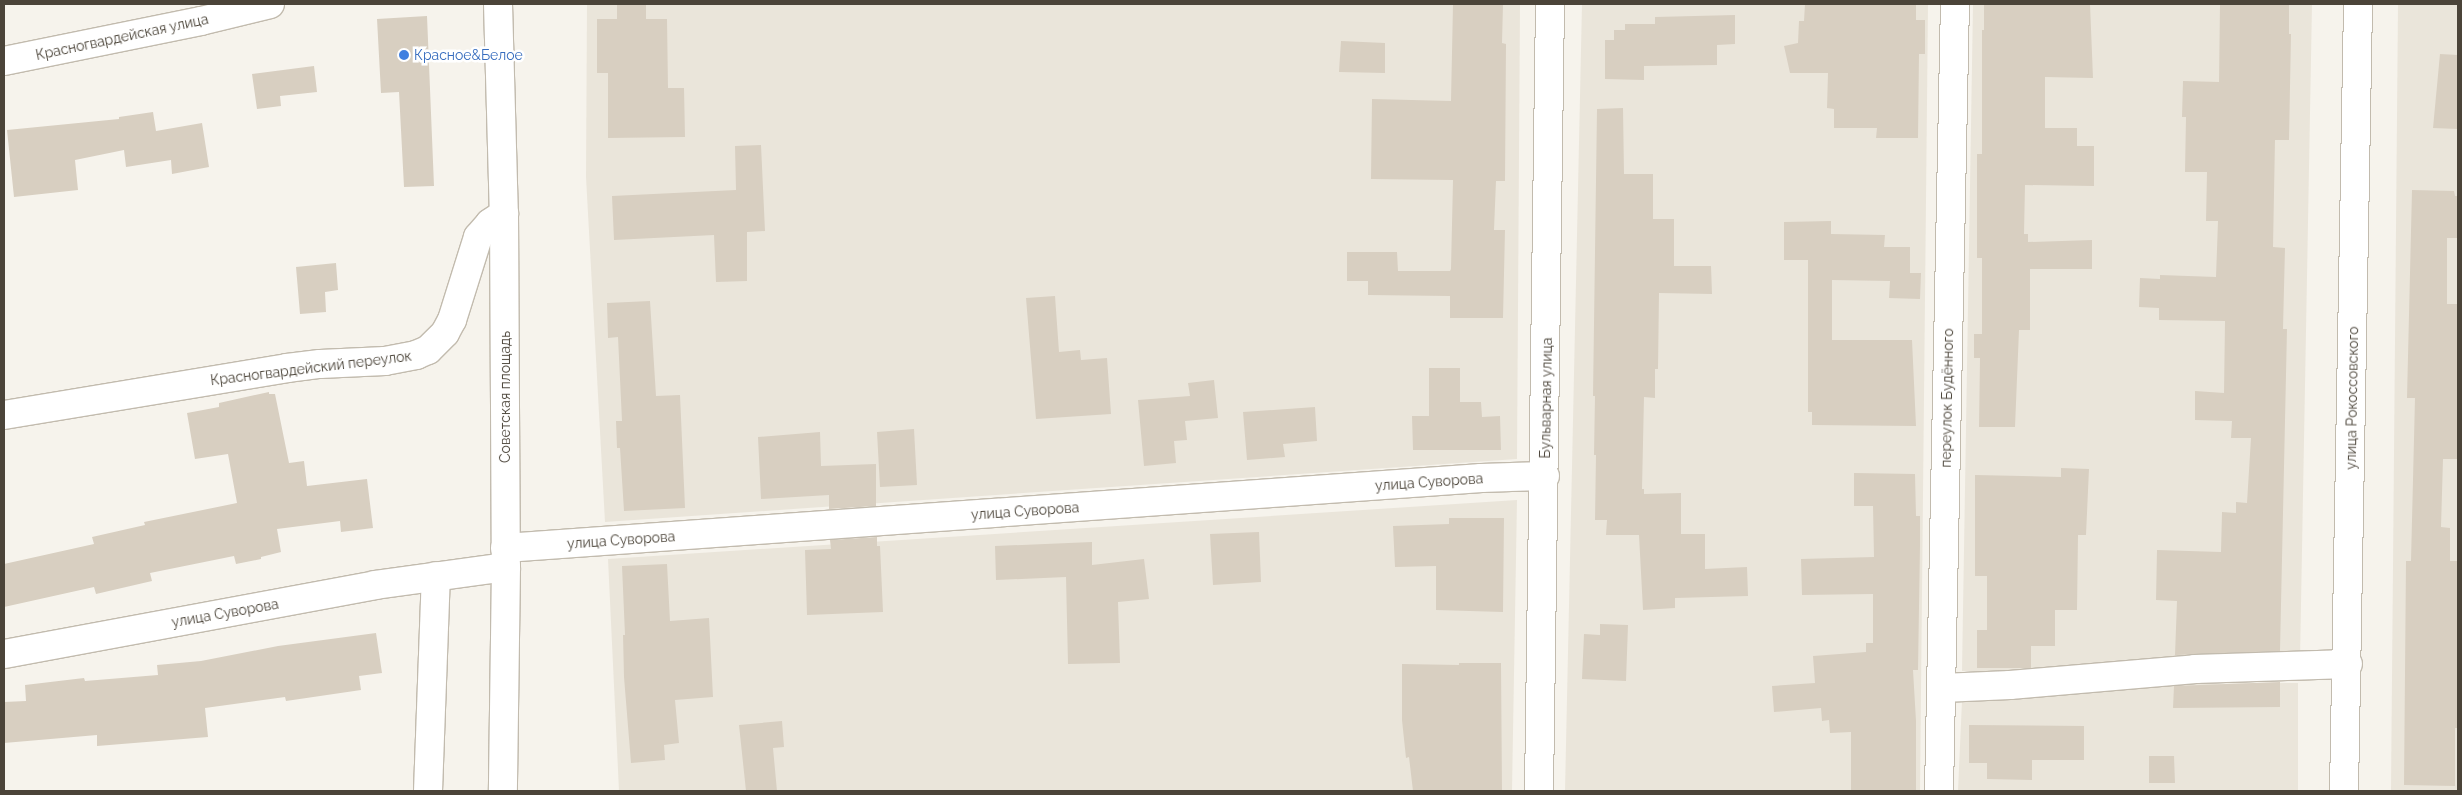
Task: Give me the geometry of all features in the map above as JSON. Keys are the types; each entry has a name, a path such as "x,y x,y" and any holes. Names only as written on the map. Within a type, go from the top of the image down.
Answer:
{"street":[{"name":"Красногвардейская улица","path":"4,61 201,21 270,4"},
{"name":"Советская площадь","path":"498,4 504,214 505,557 503,791"},
{"name":"Бульварная улица","path":"1539,791 1545,476 1550,4"},
{"name":"переулок Будённого","path":"1939,791 1955,4"},
{"name":"улица Рокоссовского","path":"2344,791 2348,664 2358,4"},
{"name":"Красногвардейский переулок","path":"4,415 287,368 320,364 385,361 416,356 428,350 445,333 452,320 478,237 490,222 504,214"},
{"name":"улица Суворова","path":"4,654 366,587 436,576 505,557 1482,478 1545,476"},
{"path":"428,791 436,576"},
{"path":"1942,688 2010,685 2195,669 2348,664"}],"shaded area":[{"path":"587,4 1520,4 1517,459 605,522 586,177"},
{"path":"1582,4 1928,4 1920,791 1565,791"},
{"path":"1973,4 2312,4 2300,659 2035,673 1962,671"},
{"path":"2398,4 2458,4 2458,791 2391,791"},
{"path":"1517,500 1512,791 619,791 608,559"},
{"path":"2298,683 2298,791 1958,791 1962,701 2190,684"}],"building":[{"path":"617,4 646,4 646,19 667,19 668,88 684,88 685,137 608,138 608,73 597,73 597,19 617,19"},
{"path":"1453,4 1503,4 1502,43 1506,44 1505,181 1496,181 1494,230 1505,230 1503,318 1450,318 1450,296 1368,295 1368,281 1347,281 1347,252 1397,252 1398,271 1450,271 1451,269 1453,180 1371,179 1372,99 1451,101"},
{"path":"1805,4 1916,4 1916,20 1925,20 1925,54 1919,54 1918,138 1876,138 1877,128 1834,128 1834,109 1827,108 1828,73 1790,73 1784,46 1798,43 1799,21 1804,21"},
{"path":"1984,4 2090,4 2093,78 2045,77 2045,128 2077,128 2077,146 2094,146 2094,186 2025,185 2024,234 2028,234 2028,242 2092,240 2092,269 2030,269 2030,330 2019,330 2015,427 1979,427 1980,358 1974,358 1974,334 1982,334 1982,258 1977,258 1977,154 1982,154 1982,30 1984,30"},
{"path":"2220,4 2289,4 2289,34 2291,34 2289,140 2275,140 2273,247 2285,248 2283,329 2287,329 2280,651 2175,655 2177,601 2156,600 2157,550 2221,552 2222,512 2236,513 2236,502 2247,503 2251,438 2231,438 2232,421 2195,420 2195,391 2224,393 2225,321 2159,320 2159,308 2139,307 2140,278 2160,279 2160,275 2216,277 2218,221 2206,221 2207,172 2185,172 2186,117 2182,117 2183,81 2219,82"},
{"path":"1735,15 1735,44 1717,45 1717,65 1644,66 1644,80 1605,79 1605,40 1614,40 1614,30 1625,30 1625,24 1655,24 1655,17"},
{"path":"427,16 434,186 404,187 399,92 381,93 377,19"},
{"path":"1341,41 1385,43 1385,73 1339,72"},
{"path":"2440,54 2458,55 2458,129 2433,128"},
{"path":"314,66 317,92 280,96 281,106 257,109 252,74"},
{"path":"1623,108 1624,174 1653,174 1653,219 1674,219 1674,266 1711,266 1712,294 1659,293 1658,369 1655,369 1655,398 1644,397 1642,489 1644,489 1644,494 1681,493 1681,534 1705,534 1705,569 1747,567 1748,596 1675,598 1675,608 1643,610 1639,535 1606,535 1607,520 1595,520 1596,455 1594,455 1595,396 1593,396 1597,109"},
{"path":"153,112 156,131 202,123 209,167 172,174 171,160 126,167 124,150 75,160 78,190 14,197 7,130 119,119 119,117"},
{"path":"761,145 765,231 747,232 747,281 716,282 714,235 614,240 612,196 736,190 735,146"},
{"path":"2412,190 2454,191 2455,196 2458,196 2458,238 2447,238 2447,304 2458,304 2458,459 2443,459 2441,527 2450,528 2450,561 2458,561 2458,728 2455,728 2455,786 2404,785 2406,561 2411,561 2415,398 2407,398"},
{"path":"1831,221 1831,234 1885,235 1884,247 1910,247 1910,273 1921,273 1920,299 1889,298 1890,281 1832,280 1832,340 1912,340 1916,426 1812,425 1812,412 1808,412 1808,260 1784,260 1784,222"},
{"path":"336,263 338,290 325,292 326,312 300,314 296,267"},
{"path":"1055,296 1059,352 1080,350 1081,360 1107,358 1111,414 1036,419 1026,298"},
{"path":"650,301 656,396 680,395 685,508 624,511 620,448 617,448 616,421 622,421 618,337 608,338 607,303"},
{"path":"1429,368 1460,368 1460,402 1481,402 1482,417 1500,416 1501,450 1413,450 1412,416 1429,416"},
{"path":"1214,380 1218,418 1185,421 1187,440 1174,441 1176,463 1144,466 1138,400 1190,396 1188,383"},
{"path":"269,392 269,394 275,394 289,463 304,461 307,486 367,479 373,528 341,532 340,521 277,529 281,552 261,557 261,559 236,564 234,556 150,573 152,581 96,594 94,587 4,607 4,564 94,544 92,537 145,525 144,522 237,503 228,454 195,459 187,413 219,407 219,403"},
{"path":"1315,407 1317,441 1283,444 1285,457 1247,460 1243,412"},
{"path":"914,429 917,485 880,487 877,432"},
{"path":"820,432 821,466 876,464 876,506 829,509 829,495 761,499 758,437"},
{"path":"2061,468 2089,469 2086,535 2078,535 2077,610 2055,610 2055,646 2031,646 2031,668 1977,668 1977,630 1987,630 1987,576 1975,576 1975,475 2061,477"},
{"path":"1854,473 1915,474 1916,516 1920,516 1918,670 1913,670 1916,721 1916,791 1851,791 1851,732 1830,733 1829,720 1822,721 1821,708 1774,712 1772,686 1815,683 1813,656 1866,652 1866,643 1873,643 1873,594 1802,595 1801,559 1874,557 1873,506 1854,506"},
{"path":"1449,518 1504,518 1503,612 1436,610 1436,566 1395,567 1393,526 1449,524"},
{"path":"1259,532 1261,582 1213,585 1210,534"},
{"path":"877,537 877,546 880,546 883,612 807,615 805,550 831,549 830,540"},
{"path":"1092,542 1092,565 1144,559 1149,599 1118,602 1120,663 1068,664 1066,577 996,580 995,546"},
{"path":"667,564 670,621 709,618 713,697 675,700 679,743 664,745 665,760 631,763 624,677 623,635 625,635 622,566"},
{"path":"1600,624 1628,625 1626,681 1582,679 1584,634 1600,635"},
{"path":"376,633 382,673 359,676 361,690 286,701 285,697 205,708 208,737 97,746 97,735 4,743 4,702 26,701 25,685 84,678 85,681 158,675 157,665 201,661 278,646"},
{"path":"1459,663 1501,663 1502,791 1413,791 1409,757 1406,758 1402,720 1402,664 1459,665"},
{"path":"2280,682 2280,707 2173,708 2174,686"},
{"path":"782,721 784,747 773,748 777,791 746,791 739,725"},
{"path":"1969,725 2084,726 2084,760 2032,760 2032,780 1987,779 1987,763 1969,763"},
{"path":"2149,756 2174,756 2175,783 2149,783"}],"place":[{"name":"Красное&Белое","path":"404,55"}]}
